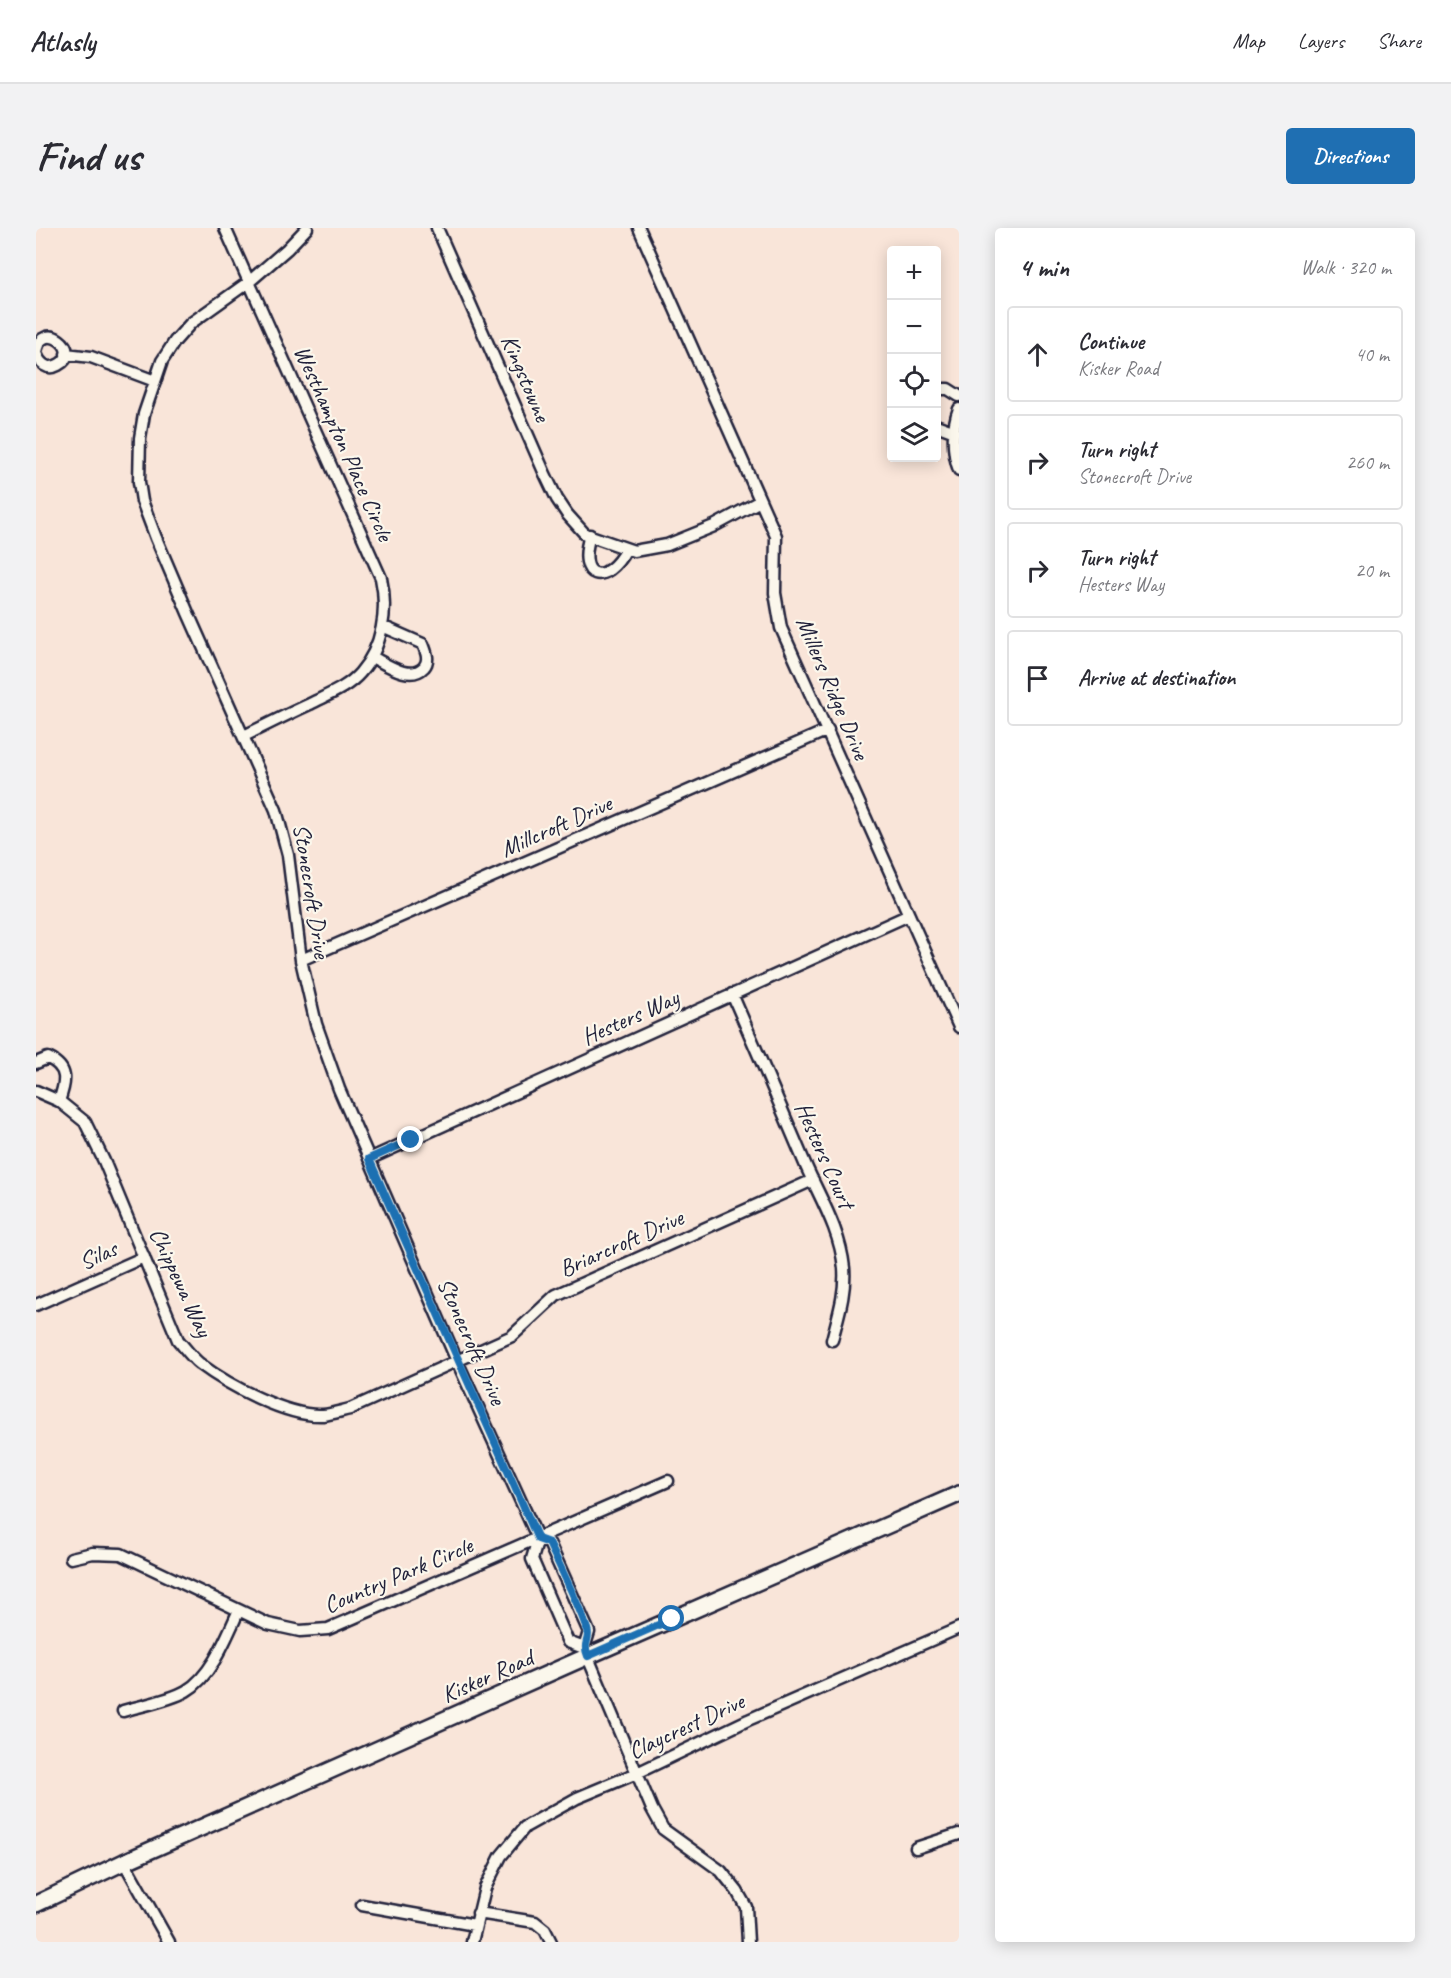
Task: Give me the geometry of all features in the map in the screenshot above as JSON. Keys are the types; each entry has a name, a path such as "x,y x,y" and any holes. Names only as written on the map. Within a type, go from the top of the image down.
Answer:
{"main road":[{"name":"Kisker Road","path":"36,1904 586,1652 959,1494"}],"street":[{"name":"Westhampton Place Circle","path":"225,228 381,578 385,603 384,618 372,657 359,674 342,688 244,736"},
{"name":"Stonecroft Drive","path":"307,228 287,249 249,281 191,323 162,361 144,414 140,438 139,482 142,501 178,591 276,810 288,855 301,960 316,1024 339,1089 457,1361 538,1539 532,1559 568,1642 586,1652 589,1632 549,1543 538,1539"},
{"name":"Kingstowne","path":"437,228 557,499 585,534 634,551 667,545 714,526 760,501"},
{"name":"Millers Ridge Drive","path":"639,228 776,536 775,593 781,628 959,1027"},
{"path":"51,337 61,340 66,354 61,363 52,367 39,362 36,353 38,344 51,337"},
{"path":"66,354 91,357 155,381"},
{"path":"941,389 948,389 959,396"},
{"path":"959,409 955,432 955,452 959,470"},
{"path":"941,427 955,432"},
{"path":"590,535 585,559 592,573 598,574 612,569 626,549"},
{"path":"372,657 404,672 412,673 422,669 427,662 427,654 423,645 382,626"},
{"name":"Millcroft Drive","path":"301,960 828,730"},
{"name":"Hesters Way","path":"369,1159 909,915"},
{"name":"Hesters Court","path":"732,994 829,1212 839,1240 844,1269 843,1299 832,1340"},
{"path":"36,1063 48,1058 57,1062 62,1069 65,1085 59,1101"},
{"name":"Chippewa Way","path":"36,1091 59,1101 85,1122 104,1161 178,1340 198,1362 224,1380 257,1397 295,1411 323,1415 350,1409 457,1361"},
{"name":"Briarcroft Drive","path":"457,1361 512,1336 555,1295 813,1180"},
{"name":"Silas","path":"36,1305 144,1257"},
{"name":"Country Park Circle","path":"71,1558 93,1553 121,1554 268,1624 300,1631 328,1629 668,1481"},
{"path":"123,1711 186,1691 206,1673 225,1641 239,1610"},
{"name":"Claycrest Drive","path":"472,1942 485,1888 501,1856 525,1827 577,1798 959,1628"},
{"path":"586,1652 652,1809 663,1829 721,1871 737,1891 746,1907 748,1942"},
{"path":"916,1848 959,1834"},
{"path":"124,1862 169,1942"},
{"path":"362,1905 475,1925"},
{"path":"478,1913 535,1922 545,1930 551,1942"}],"route":[{"path":"411,1140 369,1159 538,1539 549,1543 589,1632 584,1648 588,1656 672,1619"}]}
